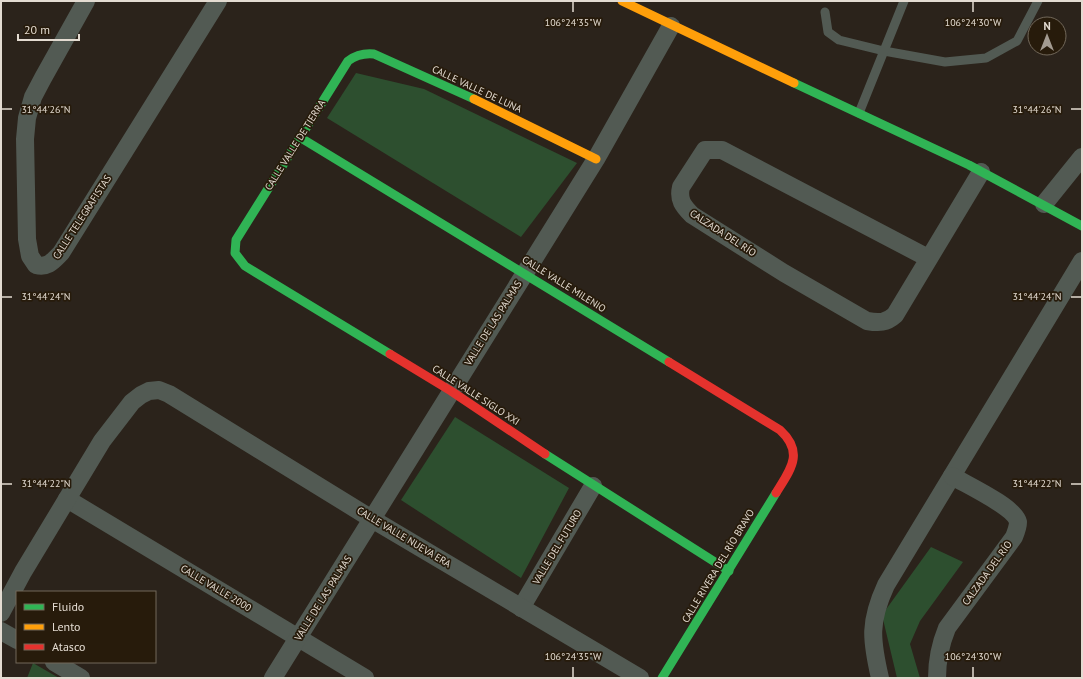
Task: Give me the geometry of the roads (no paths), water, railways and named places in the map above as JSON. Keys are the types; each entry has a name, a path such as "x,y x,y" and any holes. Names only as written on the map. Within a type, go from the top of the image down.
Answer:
{"street":[{"name":"CALLE TELEGRAFISTAS","path":"86,1 42,78 33,97 27,118 25,139 27,239 30,256 36,265 42,267 52,263 61,253 218,1"},
{"path":"622,1 671,26 981,172 1044,204 1082,226"},
{"name":"VALLE DE LAS PALMAS","path":"273,678 596,159 671,26"},
{"name":"CALLE VALLE DE LUNA","path":"348,61 356,55 364,52 374,54 495,108 596,159"},
{"name":"CALLE VALLE DE TIERRA","path":"241,228 301,138 348,61"},
{"name":"CALLE VALLE MILENIO","path":"301,138 525,272 780,430 793,444 793,465"},
{"name":"CALZADA DEL RÍO","path":"928,258 722,150 705,150 681,187 681,202 692,215 784,273 867,321 878,323 888,321 895,314 981,172"},
{"path":"1044,204 1082,157"},
{"name":"CALLE VALLE SIGLO XXI","path":"241,228 234,245 235,254 245,266 451,391 594,486 729,571"},
{"path":"880,678 872,636 874,618 879,600 886,585 1082,261"},
{"name":"CALLE VALLE NUEVA ERA","path":"67,499 102,441 132,402 149,391 159,390 169,394 521,608 640,678"},
{"name":"CALLE RIVERA DEL RÍO BRAVO","path":"662,678 793,465"},
{"name":"CALZADA DEL RÍO","path":"938,678 937,660 941,642 947,628 1014,537 1018,521 1014,514 1002,505 952,476"},
{"name":"VALLE DEL FUTURO","path":"521,608 594,486"},
{"path":"1,614 67,499"},
{"name":"CALLE VALLE 2000","path":"67,499 365,678"},
{"path":"1,631 16,639"},
{"path":"56,663 81,678"}],"lane":[{"path":"859,114 904,1"},
{"path":"825,12 828,32 839,40 945,62 986,58 1017,41 1038,1"}]}
